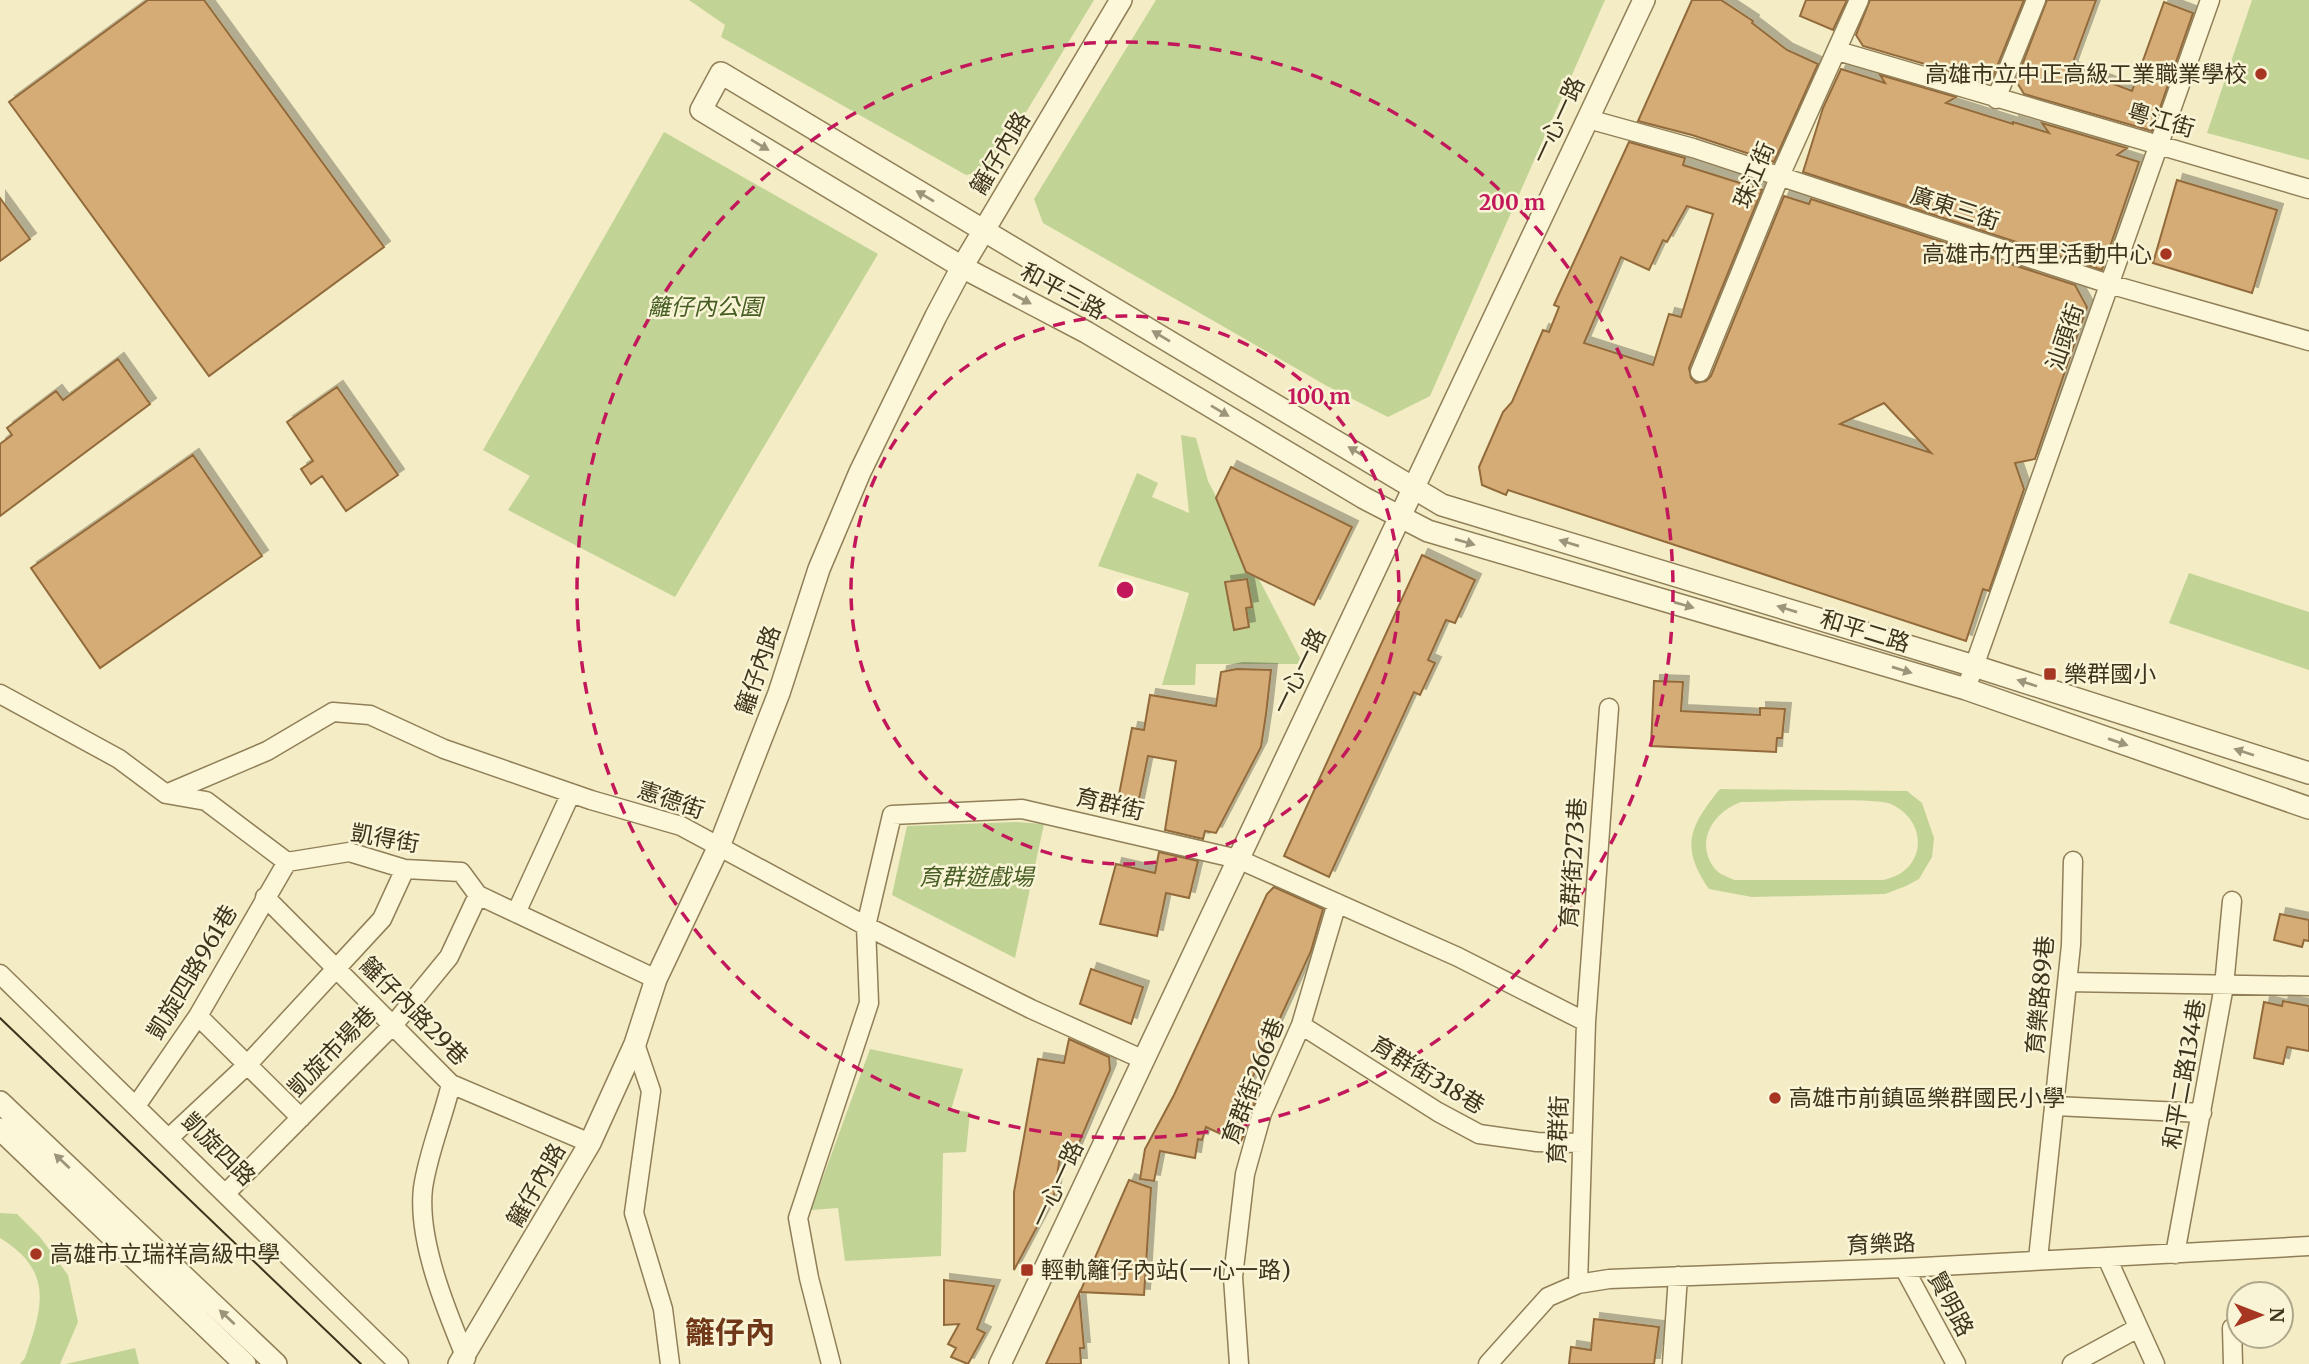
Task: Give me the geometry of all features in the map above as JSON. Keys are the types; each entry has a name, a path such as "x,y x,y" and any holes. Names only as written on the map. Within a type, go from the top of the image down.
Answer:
{"street":[{"name":"籬仔內路","path":"463,1361 590,1143 635,1044 656,979 720,844 779,693 820,569 855,484 962,267 1121,0"},
{"name":"一心一路","path":"1000,1364 1644,0"},
{"name":"珠江街","path":"1700,372 1779,178 1839,51 1859,0"},
{"path":"1996,99 2036,0"},
{"name":"汕頭街","path":"1966,690 2210,0"},
{"name":"粵江街","path":"1839,51 2309,189"},
{"name":"和平三路","path":"1402,517 1086,332 962,267 701,110 722,73 1415,489"},
{"name":"廣東三街","path":"1588,119 1693,148 2109,284 2309,341"},
{"name":"和平二路","path":"1415,489 1441,505 1974,666 2309,773"},
{"name":"和平二路","path":"1402,517 1428,531 1966,690 2309,808"},
{"path":"0,694 119,759 166,794 206,801 287,862"},
{"name":"育群街273巷","path":"1586,1022 1609,708"},
{"name":"憲德街","path":"166,794 267,751 333,712 370,715 444,749 571,793 681,826 720,844 866,926 1031,1009 1144,1060"},
{"path":"516,913 571,793"},
{"name":"育群街","path":"831,1364 808,1278 798,1218 869,1003 866,926 892,815 1022,809 1238,859 1458,957 1586,1022 1577,1284"},
{"name":"凱得街","path":"287,862 349,852 405,869 461,872 478,895 656,979"},
{"name":"育樂路89巷","path":"2038,1259 2067,982 2073,861"},
{"name":"凱旋四路961巷","path":"136,1106 198,1016 287,862"},
{"path":"170,1137 247,1065 383,919 405,869"},
{"name":"凱旋市場巷","path":"226,1194 394,1024 449,957 478,895"},
{"name":"籬仔內路29巷","path":"265,897 451,1084 590,1143"},
{"name":"和平二路134巷","path":"2175,1254 2224,986 2232,901"},
{"name":"育群街266巷","path":"1239,1364 1233,1277 1245,1174 1262,1113 1301,1025 1337,903"},
{"name":"凱旋四路","path":"0,974 170,1137 399,1364"},
{"path":"2067,982 2309,986"},
{"path":"198,1016 301,1118"},
{"name":"育群街318巷","path":"1301,1025 1438,1112 1479,1134 1537,1142 1582,1143"},
{"path":"635,1044 651,1091 634,1213 663,1309 670,1364"},
{"path":"451,1084 424,1188 425,1229 446,1311 463,1361"},
{"path":"0,1102 276,1364"},
{"path":"2054,1106 2202,1113"},
{"path":"0,1129 245,1364"},
{"name":"育樂路","path":"1488,1364 1548,1297 1577,1284 1678,1276 1904,1268 2309,1246"},
{"path":"2107,1258 2155,1364"},
{"name":"賢明路","path":"1904,1268 1956,1364"},
{"path":"1672,1364 1678,1276"},
{"path":"2073,1364 2138,1328"}],"green space":[{"path":"689,0 1094,0 991,170 966,175 721,37 725,25"},
{"path":"1156,0 1605,0 1430,396 1388,417 1327,386 1043,223 1034,199"},
{"name":"高雄市立中正高級工業職業學校","path":"2252,0 2309,0 2309,160 2207,133"},
{"name":"籬仔內公園","path":"664,132 878,254 675,597 508,510 530,476 483,450"},
{"path":"1181,435 1196,438 1208,481 1303,664 1196,664 1195,685 1162,685 1189,593 1098,566 1137,473 1158,483 1152,497 1189,513"},
{"path":"2189,573 2309,612 2309,670 2169,623"},
{"path":"1720,789 1907,791 1922,803 1934,838 1932,857 1919,879 1885,894 1752,897 1709,889 1694,861 1692,838 1695,826","holes":["1843,800 1891,804 1904,812 1912,822 1917,834 1915,857 1908,867 1897,875 1883,880 1734,880 1715,869 1706,849 1710,829 1715,820 1741,802"]},
{"name":"育群遊戲場","path":"1016,822 1044,824 1015,958 892,895 907,826"},
{"path":"870,1049 963,1069 951,1110 970,1112 966,1152 943,1153 941,1256 845,1261 838,1208 811,1210"},
{"path":"0,1213 17,1214 40,1237 68,1275 78,1322 60,1364 20,1364 25,1358 36,1322 40,1291 29,1264 0,1238"},
{"path":"135,1348 139,1364 66,1364"}],"building":[{"path":"148,0 204,0 384,247 209,376 9,102"},
{"path":"1692,0 1721,0 1753,21 1752,23 1787,50 1818,64 1774,162 1692,135 1638,121"},
{"path":"1806,0 1847,0 1833,30 1800,16"},
{"path":"1870,0 2024,0 1992,79 1986,82 1863,46 1856,35"},
{"path":"2047,0 2096,0 2071,68 2132,91 2164,2 2193,13 2152,131 2024,94 2016,81"},
{"path":"1841,69 1885,83 1880,75 1956,97 1946,103 2013,124 2049,133 2042,123 2127,148 2117,155 2139,162 2102,270 1803,172 1823,108"},
{"path":"1629,142 1685,158 1683,165 1762,190 1689,368 1691,378 1696,383 1706,381 1711,376 1784,196 1809,204 1811,199 2075,285 2087,307 2035,459 2015,463 2024,489 1989,591 1983,589 1966,641 1508,490 1506,495 1482,485 1479,467 1503,412 1512,402 1543,330 1549,332 1559,307 1554,305","holes":["1687,206 1713,214 1681,317 1669,314 1653,365 1584,343 1621,257 1649,270 1663,240 1667,242","1884,403 1931,453 1840,424"]},
{"path":"2177,180 2277,210 2252,293 2153,263"},
{"path":"0,198 30,239 0,261"},
{"path":"118,359 150,404 0,516 0,444 12,435 7,428 56,391 63,400"},
{"path":"337,387 398,475 346,511 322,476 311,484 301,469 313,461 287,422"},
{"path":"193,455 262,556 100,668 31,568"},
{"path":"1231,467 1352,527 1314,605 1246,572 1216,498"},
{"path":"1422,555 1475,580 1455,623 1446,620 1428,660 1435,663 1420,695 1414,692 1329,877 1284,856"},
{"path":"1247,579 1252,607 1246,608 1249,627 1234,630 1225,582"},
{"path":"1237,669 1271,670 1266,714 1261,747 1216,833 1205,831 1203,839 1165,830 1176,761 1148,756 1137,809 1117,805 1132,728 1144,730 1150,695 1216,706 1221,672"},
{"path":"1654,681 1683,682 1681,711 1760,715 1760,708 1785,709 1782,738 1777,738 1776,752 1651,746"},
{"path":"1159,852 1198,861 1189,898 1166,893 1157,936 1100,924 1116,864 1155,873"},
{"path":"1274,887 1323,909 1311,951 1244,1096 1255,1101 1244,1135 1240,1143 1206,1127 1202,1140 1198,1139 1195,1158 1160,1151 1154,1181 1140,1179 1145,1149 1174,1095 1267,894"},
{"path":"2280,914 2309,920 2309,941 2304,940 2302,947 2274,940"},
{"path":"1091,969 1143,987 1131,1024 1080,1004"},
{"path":"2283,1001 2309,1006 2309,1051 2287,1047 2283,1064 2254,1058 2264,1002 2282,1006"},
{"path":"1069,1039 1109,1057 1110,1070 1076,1150 1062,1144 1054,1195 1014,1270 1014,1192 1038,1059 1064,1063"},
{"path":"1129,1180 1151,1188 1144,1295 1080,1292"},
{"path":"944,1280 994,1286 977,1329 985,1333 968,1364 951,1357 956,1348 948,1344 959,1324 944,1325"},
{"path":"1079,1293 1084,1348 1080,1348 1081,1364 1046,1364"},
{"path":"1594,1319 1659,1327 1654,1364 1569,1364 1571,1347 1591,1350"}],"tram line":[{"path":"0,1018 361,1364"}],"place":[{"name":"高雄市立中正高級工業職業學校","path":"2261,74"},
{"name":"高雄市竹西里活動中心","path":"2166,254"},
{"name":"樂群國小","path":"2050,674"},
{"name":"高雄市前鎮區樂群國民小學","path":"1775,1098"},
{"name":"高雄市立瑞祥高級中學","path":"36,1254"},
{"name":"輕軌籬仔內站(一心一路)","path":"1027,1270"}],"district":[{"name":"籬仔內","path":"730,1333"}]}
